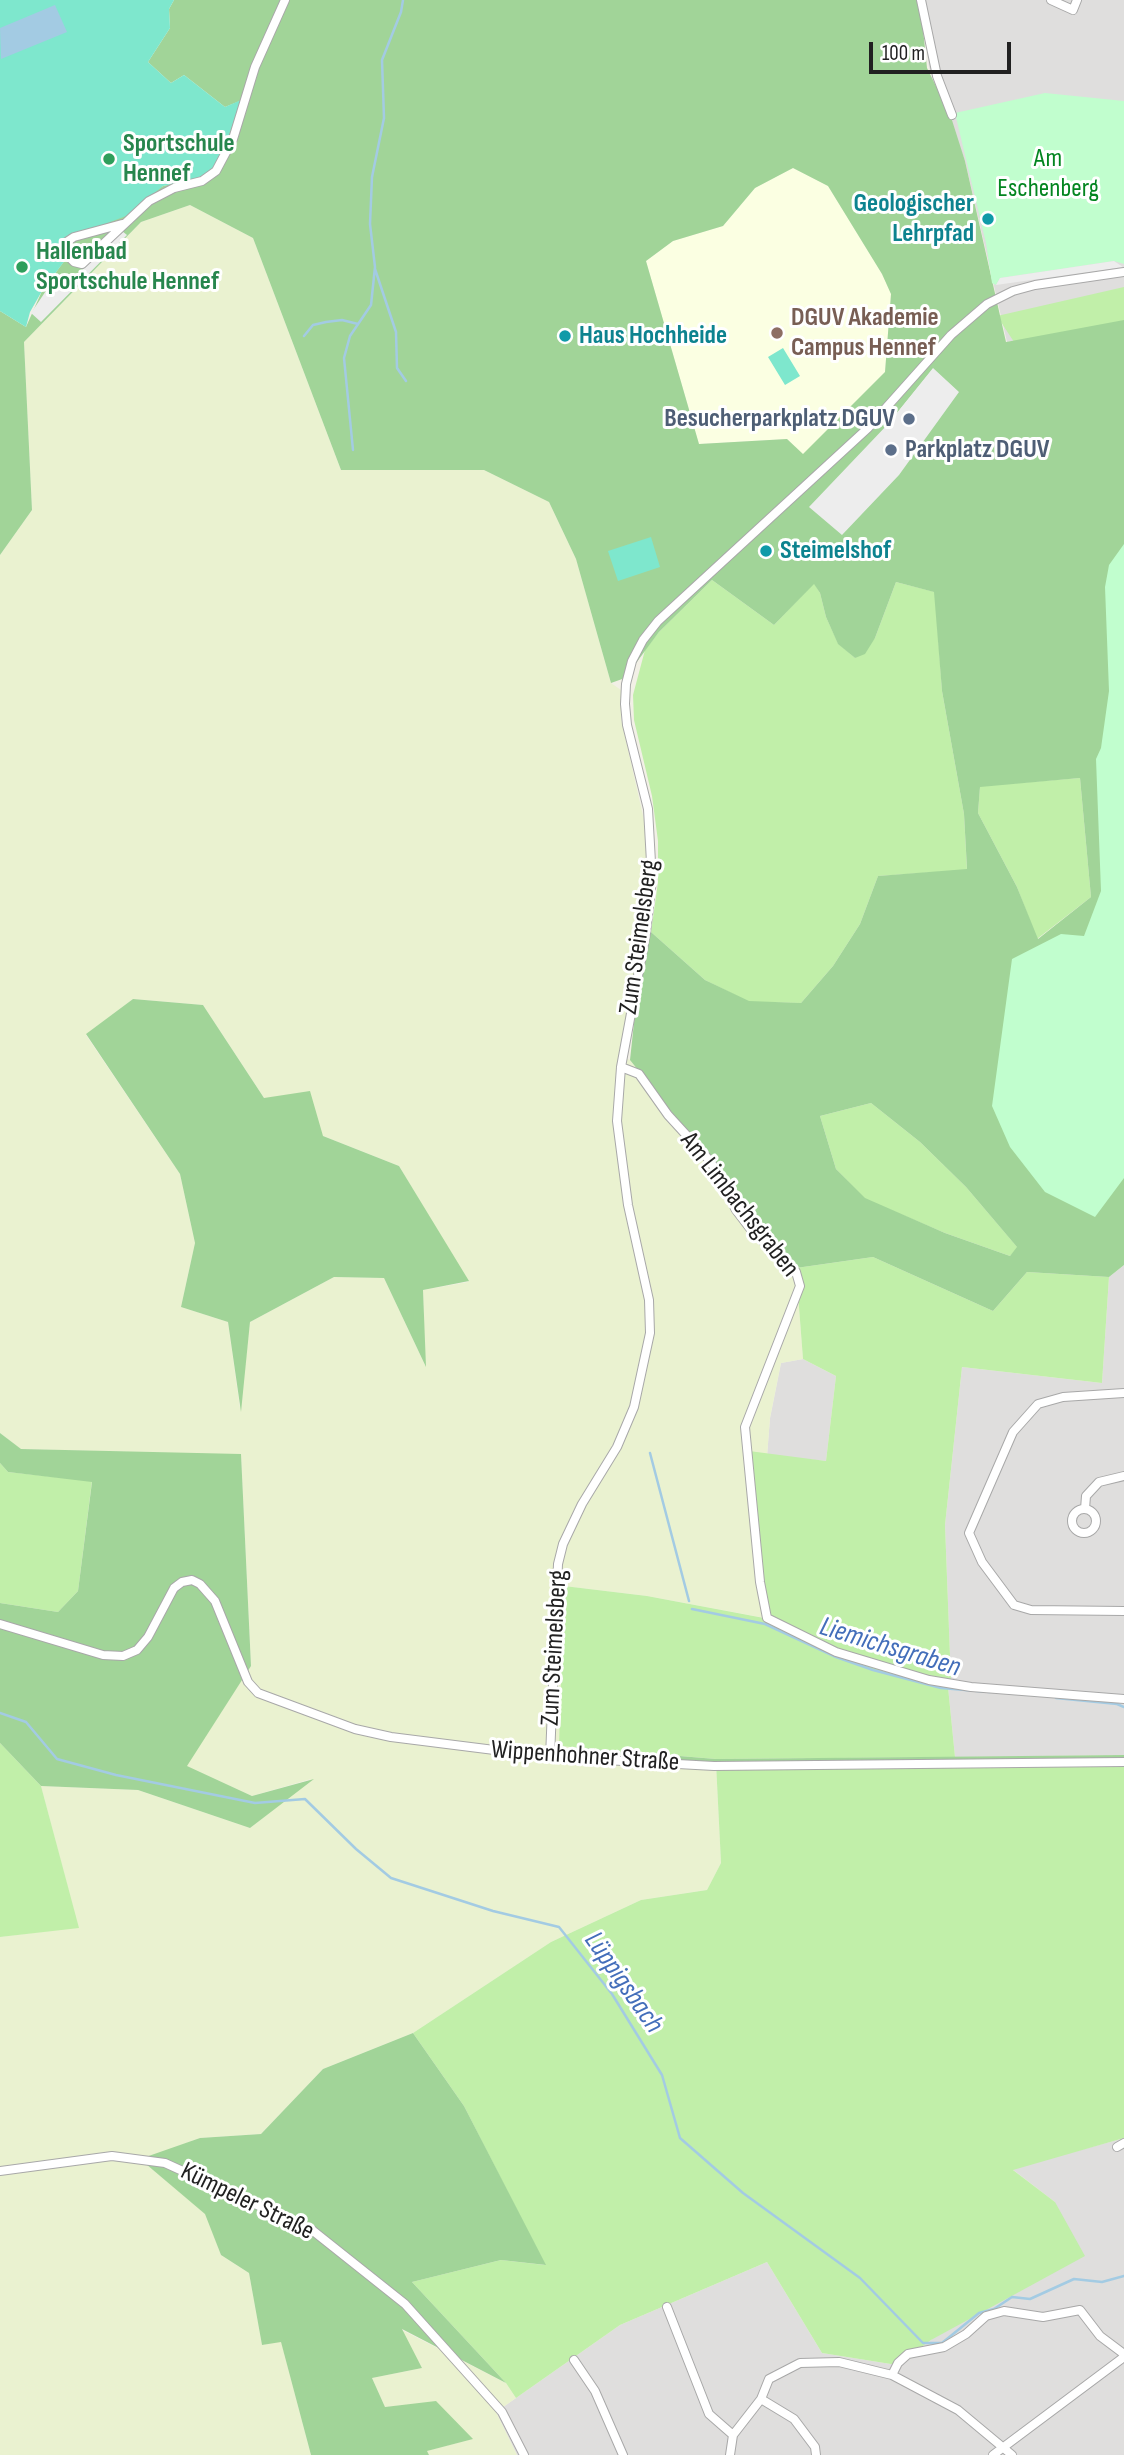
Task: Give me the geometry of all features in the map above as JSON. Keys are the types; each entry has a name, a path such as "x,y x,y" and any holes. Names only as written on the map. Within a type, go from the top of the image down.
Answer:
{"street":[{"path":"122,224 74,237 65,243 63,251 82,264 149,201 174,188 202,181 216,171 233,139 255,66 285,0"},
{"path":"921,0 937,76 952,115"},
{"path":"1051,0 1073,10 1077,0"},
{"name":"Zum Steimelsberg","path":"550,1757 555,1585 558,1564 563,1544 617,1447 634,1407 650,1333 649,1300 628,1205 617,1121 621,1068 646,933 652,880 648,808 627,725 625,704 626,684 643,640 676,604 868,428 951,335 987,304 1013,290 1124,272"},
{"name":"Am Limbachsgraben","path":"621,1068 639,1074 668,1115 711,1162 736,1210 752,1231 796,1272 800,1286 746,1427 760,1582 766,1618 836,1652 929,1680 971,1687 1124,1699"},
{"path":"1124,1393 1063,1397 1038,1404 1013,1432 969,1533 982,1562 1014,1605 1031,1610 1124,1611"},
{"path":"1085,1509 1086,1496 1099,1482 1124,1476"},
{"name":"Wippenhohner Straße","path":"0,1625 103,1655 123,1656 137,1650 148,1637 174,1588 182,1581 192,1580 200,1584 215,1601 248,1682 265,1698 355,1729 391,1737 550,1757 714,1766 1124,1762"},
{"name":"Kümpeler Straße","path":"0,2171 112,2156 165,2163 312,2230 405,2304 502,2412 524,2455"},
{"path":"667,2307 709,2414 733,2435"},
{"path":"892,2375 908,2354 944,2347 967,2334 986,2316 1004,2312 1043,2317 1080,2310 1100,2336 1124,2355 993,2455"},
{"path":"574,2360 595,2391 622,2455"},
{"path":"730,2455 733,2435 761,2399 769,2379 800,2363 839,2362 892,2375 958,2410 1012,2455"},
{"path":"761,2399 794,2419 815,2447 816,2455"}],"shaded area":[{"path":"920,0 1124,0 1124,320 1007,342 965,161 929,67"},
{"name":"DGUV Akademie Campus Hennef","path":"793,168 828,186 882,274 891,294 885,372 803,455 787,439 699,444 646,261 673,241 723,226 755,188"},
{"path":"190,205 253,238 341,470 484,470 549,502 576,559 611,683 621,690 621,719 649,842 642,934 623,1057 630,1060 796,1268 803,1359 781,1363 770,1418 767,1456 750,1451 765,1618 647,1596 564,1586 560,1746 638,1757 716,1763 721,1863 707,1890 641,1900 551,1942 413,2033 323,2069 261,2134 200,2138 141,2160 206,2214 221,2255 249,2273 262,2345 281,2341 311,2455 0,2455 0,1937 78,1927 41,1786 138,1790 250,1828 311,1779 252,1796 186,1766 251,1666 241,1455 20,1449 0,1433 0,555 32,510 24,342 141,222","holes":["133,999 203,1005 264,1098 323,1136 399,1166 468,1282 423,1290 425,1365 384,1278 334,1277 250,1322 240,1408 228,1322 181,1307 195,1243 180,1174 86,1035"]},
{"path":"122,231 127,235 41,322 31,313 54,279 64,288"},
{"path":"1114,261 1123,267 996,285 1000,278"},
{"name":"Parkplatz DGUV","path":"933,368 959,392 899,475 842,535 809,507 888,424"},
{"path":"1124,1265 1124,1755 955,1757 948,1687 951,1682 945,1525 962,1367 1102,1383 1109,1277"},
{"path":"803,1359 836,1376 826,1461 767,1456 770,1418 781,1363"},
{"path":"1124,2138 1124,2455 517,2455 496,2412 620,2325 767,2262 822,2353 897,2365 931,2340 1055,2202 1012,2169"},
{"path":"400,2329 506,2383 516,2398 496,2412 517,2455 429,2455 426,2451 472,2439 436,2402 385,2407 372,2378 422,2368"}],"green space":[{"name":"Sportschule Hennef","path":"0,0 174,0 169,9 170,28 148,62 171,83 184,75 225,107 241,100 224,150 213,168 201,177 163,186 126,216 65,239 54,247 66,259 42,291 30,312 26,327 0,311"},
{"path":"174,0 920,0 927,68 950,114 965,161 1006,342 1124,320 1124,1265 1109,1277 1027,1272 993,1311 873,1257 796,1268 630,1060 637,995 651,932 705,980 749,1001 801,1003 833,966 860,924 878,876 967,869 964,814 942,691 934,592 896,582 875,638 865,654 855,658 838,644 826,617 820,593 814,584 774,625 712,580 659,632 625,678 611,683 576,559 549,502 484,470 341,470 253,238 190,205 141,222 24,342 32,510 0,555 0,311 26,327 42,291 65,260 54,248 163,186 201,177 240,101 225,107 184,75 171,83 148,62 170,28 169,9","holes":["793,168 828,186 882,274 891,294 885,372 803,454 787,439 699,444 646,261 673,241 723,226 755,188","933,369 958,392 888,424","1080,778 1091,897 1038,939 1017,887 978,813 980,787","871,1103 920,1142 966,1187 1017,1247 1010,1256 945,1233 865,1198 836,1169 820,1116"]},
{"name":"Am Eschenberg","path":"1045,93 1124,101 1124,264 1114,261 1000,278 996,285 992,283 986,243 955,113"},
{"path":"1124,287 1124,356 1016,345 997,316"},
{"path":"783,348 800,376 785,385 768,357"},
{"path":"651,537 660,567 618,581 608,551"},
{"path":"1124,544 1124,1178 1095,1217 1045,1192 1010,1147 992,1106 1012,959 1061,934 1084,936 1101,891 1096,759 1101,748 1109,691 1105,587 1109,565"},
{"path":"712,580 774,625 814,583 838,643 855,658 875,638 896,582 935,592 942,691 964,814 967,870 878,876 860,924 833,966 801,1003 749,1002 705,980 651,932 658,882 658,841 652,796 634,720 633,695 645,650 659,632"},
{"path":"1080,778 1091,897 1037,939 1017,887 978,813 980,786"},
{"path":"133,999 203,1005 264,1098 310,1091 323,1136 399,1166 469,1281 423,1290 426,1367 384,1278 334,1277 250,1322 241,1412 228,1322 181,1307 195,1243 180,1174 86,1034"},
{"path":"871,1103 920,1142 966,1187 1018,1248 1010,1256 945,1233 865,1199 836,1169 820,1116"},
{"path":"873,1257 993,1311 1027,1272 1109,1277 1102,1383 962,1367 945,1525 951,1682 948,1687 955,1757 716,1759 559,1746 564,1586 647,1596 764,1618 749,1451 826,1461 836,1376 803,1359 796,1268"},
{"path":"0,1433 21,1449 241,1454 251,1666 187,1766 252,1796 314,1779 250,1828 138,1790 41,1786 0,1743 0,1603 58,1612 78,1591 92,1482 8,1472 0,1463"},
{"path":"0,1463 8,1472 92,1481 78,1591 58,1612 0,1603"},
{"path":"0,1743 41,1786 79,1928 0,1937"},
{"path":"570,1747 716,1759 1124,1755 1124,1758 716,1763 574,1750"},
{"path":"1124,1758 1124,2138 1013,2170 1055,2202 1085,2256 931,2340 897,2365 822,2353 767,2262 620,2325 516,2398 506,2383 412,2282 501,2260 545,2265 464,2106 413,2033 551,1942 641,1900 707,1890 721,1863 716,1763"},
{"path":"413,2033 464,2106 546,2265 501,2260 412,2282 506,2383 402,2329 422,2368 372,2378 385,2407 436,2401 473,2439 427,2451 429,2455 311,2455 281,2342 262,2345 249,2273 221,2255 205,2214 140,2159 200,2138 261,2134 323,2069"}],"water":[{"path":"55,5 67,32 1,59 0,28"}],"waterway":[{"path":"353,450 344,358 350,336 371,305 375,267 370,224 372,177 384,118 382,60 403,0"},
{"path":"375,269 396,332 397,368 406,381"},
{"path":"304,336 313,325 326,322 342,320 358,324"},
{"name":"Liemichsgraben","path":"650,1453 689,1601"},
{"name":"Liemichsgraben","path":"692,1609 765,1624 836,1657 873,1670 941,1688 990,1692"},
{"name":"Liemichsgraben","path":"1056,1698 1124,1707"},
{"name":"Lüppigsbach","path":"0,1713 26,1722 57,1759 116,1775 255,1803 305,1799 356,1849 391,1878 493,1911 559,1927 612,1994 662,2075 680,2138 743,2193 860,2278 923,2343 942,2343 979,2313 994,2309 1012,2297 1030,2299 1074,2279 1102,2282 1124,2276"}],"place":[{"name":"Sportschule Hennef","path":"109,159"},
{"name":"Geologischer Lehrpfad","path":"988,219"},
{"name":"Hallenbad Sportschule Hennef","path":"22,267"},
{"name":"DGUV Akademie Campus Hennef","path":"777,333"},
{"name":"Haus Hochheide","path":"565,336"},
{"name":"Besucherparkplatz DGUV","path":"909,419"},
{"name":"Parkplatz DGUV","path":"891,450"},
{"name":"Steimelshof","path":"766,551"}]}
